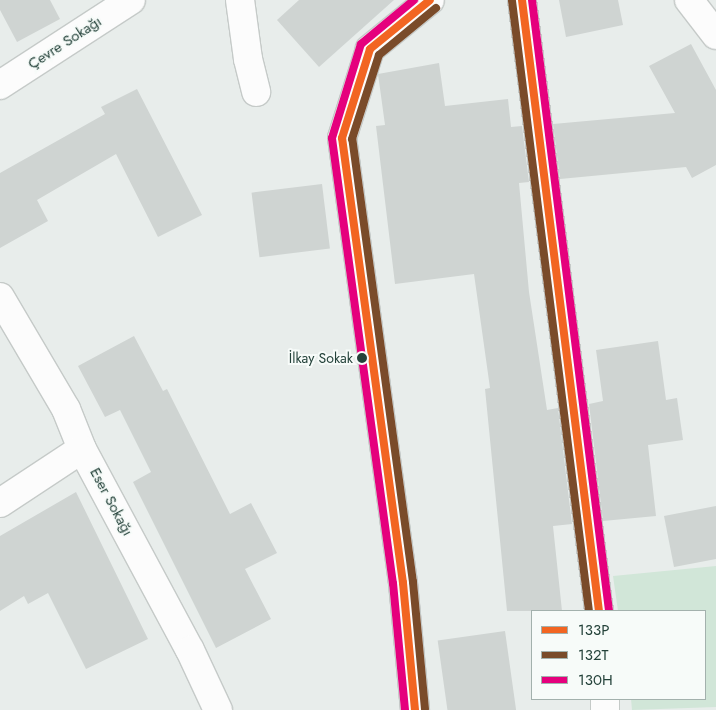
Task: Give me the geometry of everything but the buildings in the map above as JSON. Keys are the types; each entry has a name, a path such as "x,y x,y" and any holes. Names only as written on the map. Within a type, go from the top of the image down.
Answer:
{"street":[{"name":"Çevre Sokağı","path":"0,85 131,0"},
{"path":"240,0 248,59 256,92"},
{"path":"414,710 404,584 342,138 370,49 430,0"},
{"path":"522,0 599,610"},
{"path":"689,0 716,35"},
{"name":"Eser Sokağı","path":"0,297 66,409 82,449 190,650 218,710"},
{"path":"0,503 82,449"}],"green space":[{"path":"716,566 716,707 632,710 631,700 706,700 706,610 618,610 613,576"}],"transit line":[{"name":"130H","path":"405,710 393,584 332,138 361,44 414,0"},
{"name":"133P","path":"415,710 403,583 342,138 370,49 430,0"},
{"name":"133P","path":"522,0 599,610"},
{"name":"130H","path":"532,0 609,610"},
{"name":"132T","path":"512,1 589,610"},
{"name":"132T","path":"425,709 413,582 352,139 379,55 436,8"}],"place":[{"name":"İlkay Sokak","path":"362,358"}]}
